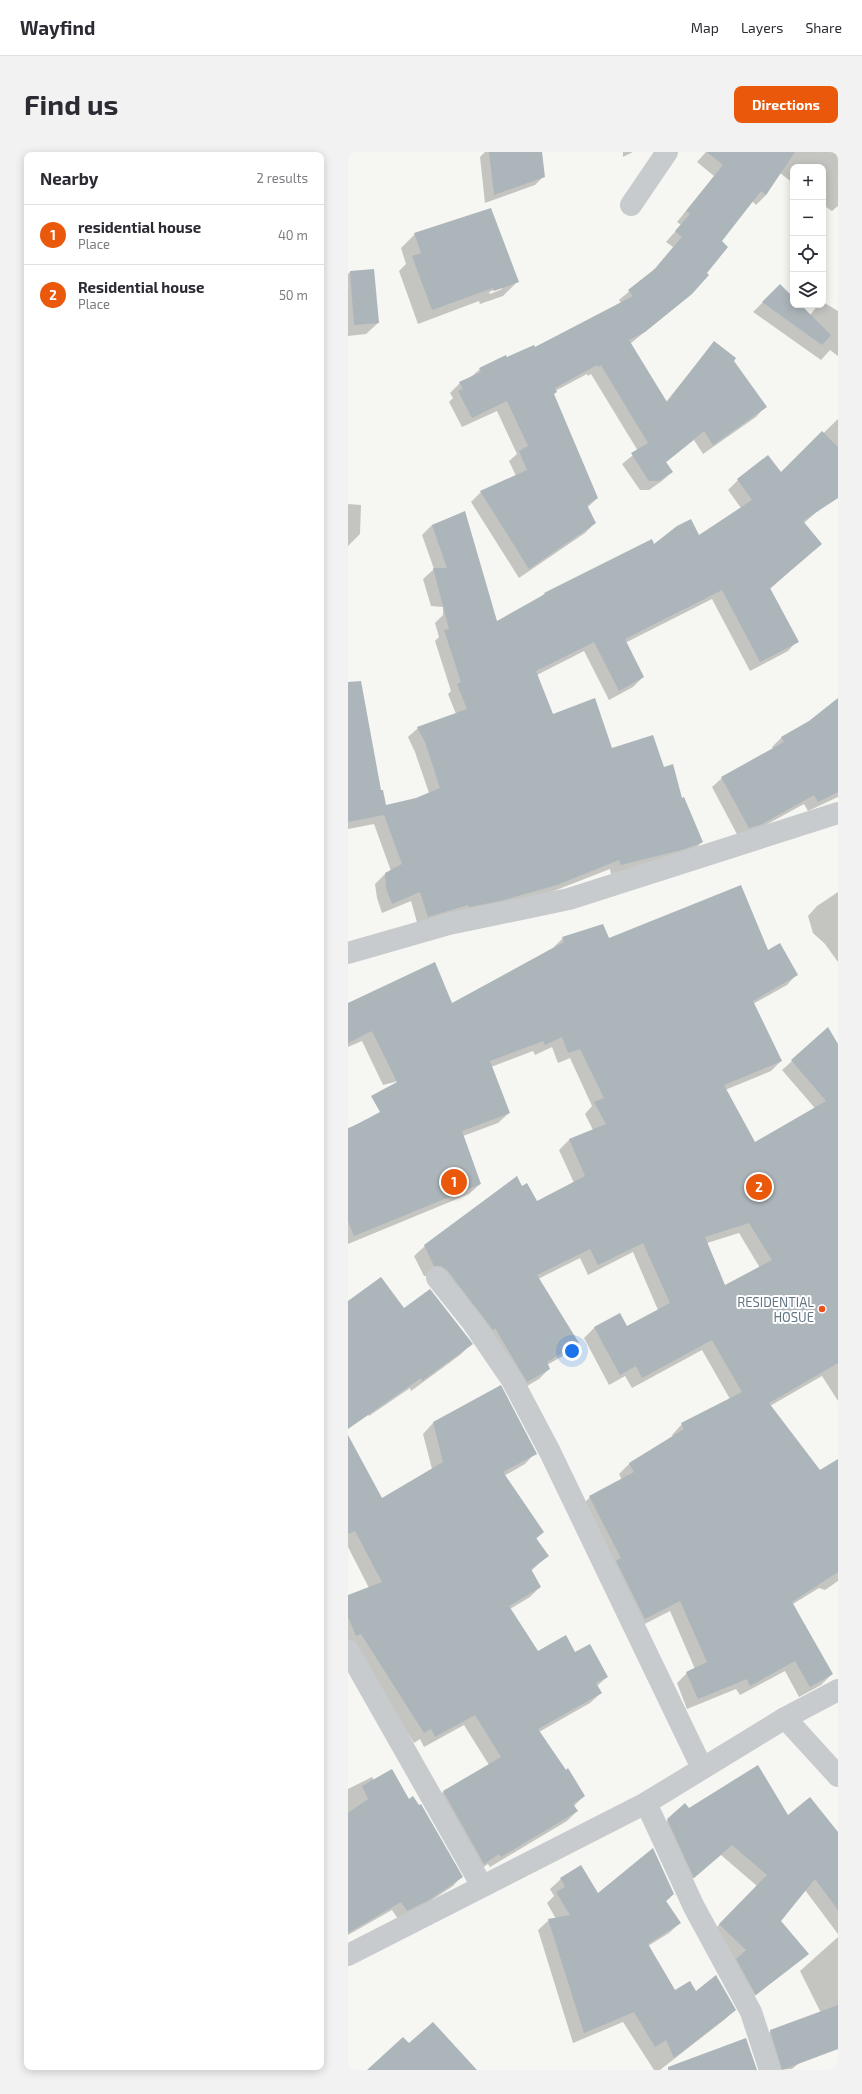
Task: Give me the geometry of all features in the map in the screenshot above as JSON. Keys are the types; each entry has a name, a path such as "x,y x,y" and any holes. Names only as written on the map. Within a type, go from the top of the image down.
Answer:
{"street":[{"path":"631,205 668,152"},
{"path":"348,953 449,924 569,899 838,813"},
{"path":"437,1278 473,1323 512,1380 550,1452 702,1768"},
{"path":"348,1650 482,1886"},
{"path":"348,1955 646,1803 785,1718 838,1690"},
{"path":"785,1718 838,1776"},
{"path":"646,1803 694,1907 751,2012 770,2070"}],"building":[{"path":"489,152 542,152 545,177 494,195"},
{"path":"707,152 795,152 766,195 761,191 722,241 728,247 707,273 709,275 692,294 645,332 629,340 667,402 714,341 736,358 734,361 767,407 713,445 704,431 666,462 673,472 659,481 649,481 631,453 648,443 601,365 598,367 597,365 555,388 557,392 554,394 598,498 587,505 596,523 529,569 480,491 527,470 519,451 528,446 507,401 472,418 458,391 463,389 459,382 481,372 479,368 506,355 507,357 534,345 535,347 633,296 628,290 656,268 682,237 675,231 690,214 686,211 723,165"},
{"path":"491,208 519,282 494,291 493,288 432,310 412,256 421,253 414,233"},
{"path":"374,269 379,323 354,325 350,271"},
{"path":"780,284 790,294 790,308 804,308 831,335 822,345 762,302"},
{"path":"822,431 838,447 838,498 803,521 822,544 770,588 799,642 760,662 722,590 625,639 644,677 619,691 594,642 536,671 553,714 595,698 612,748 653,735 664,767 673,764 682,798 684,797 703,842 685,849 621,865 619,860 557,885 500,901 469,907 468,905 428,917 420,892 392,904 386,888 385,873 402,864 384,815 348,822 348,682 361,681 381,790 383,790 386,805 416,798 440,788 425,742 417,727 467,709 457,684 461,682 444,630 449,629 433,568 447,568 432,525 465,511 497,621 545,594 544,593 652,539 654,544 677,526 691,519 699,535 752,500 737,479 768,455 781,472"},
{"path":"838,698 838,792 818,802 814,795 760,825 749,828 721,777 784,742 781,737 809,721"},
{"path":"741,885 768,950 780,943 798,975 753,1001 782,1061 724,1085 755,1142 826,1101 791,1060 828,1027 838,1044 838,1363 769,1403 820,1470 838,1459 838,1572 792,1602 833,1674 810,1687 795,1661 750,1686 747,1679 698,1699 686,1672 707,1662 680,1601 645,1619 616,1561 621,1558 589,1496 634,1472 629,1463 684,1429 681,1423 742,1392 712,1340 642,1378 636,1366 620,1375 594,1327 620,1313 627,1326 670,1303 643,1243 598,1265 590,1249 537,1275 579,1343 547,1362 550,1369 527,1382 495,1328 493,1330 447,1270 441,1266 434,1266 424,1245 517,1176 522,1186 527,1183 537,1201 585,1176 569,1139 606,1124 594,1102 604,1098 580,1049 568,1053 562,1037 545,1045 543,1041 490,1061 510,1113 462,1131 481,1184 354,1236 348,1221 348,1129 380,1112 371,1096 397,1082 372,1031 348,1043 348,1003 435,962 452,1003 564,942 562,937 603,924 609,938","holes":["749,1223 772,1260 725,1285 705,1237"]},
{"path":"381,1277 404,1308 430,1289 473,1344 422,1381 421,1378 348,1429 348,1301"},
{"path":"501,1385 537,1454 503,1472 544,1532 536,1538 549,1556 531,1569 541,1587 509,1606 538,1651 566,1635 575,1652 590,1644 608,1677 596,1683 602,1693 538,1729 566,1770 568,1768 585,1796 573,1804 578,1811 501,1857 499,1854 484,1864 443,1791 501,1757 475,1715 435,1737 431,1729 424,1733 361,1634 356,1636 348,1617 348,1595 382,1582 355,1531 348,1534 348,1435 382,1498 443,1462 433,1422"},
{"path":"758,1765 788,1815 810,1797 838,1832 838,1910 815,1879 781,1921 809,1954 756,1995 736,1959 746,1950 719,1924 767,1875 732,1845 694,1878 667,1819 685,1803 689,1808"},
{"path":"392,1769 409,1799 413,1796 419,1805 421,1804 463,1877 429,1900 407,1911 401,1902 348,1933 348,1813 368,1799 362,1786"},
{"path":"653,1848 674,1894 666,1901 681,1923 648,1944 675,1990 690,1981 696,1991 716,1975 736,2010 674,2058 666,2040 655,2047 634,2012 584,2033 548,1919 570,1915 556,1892 565,1887 560,1878 581,1865 598,1893"},
{"path":"838,2005 838,2049 782,2070 770,2030"},
{"path":"433,2022 477,2070 367,2070 403,2037 409,2043"},
{"path":"746,2038 757,2070 668,2070 668,2067"}],"place":[{"name":"residential house","path":"454,1182"},
{"name":"Residential house","path":"759,1187"},
{"name":"RESIDENTIAL HOSUE","path":"822,1309"}]}
